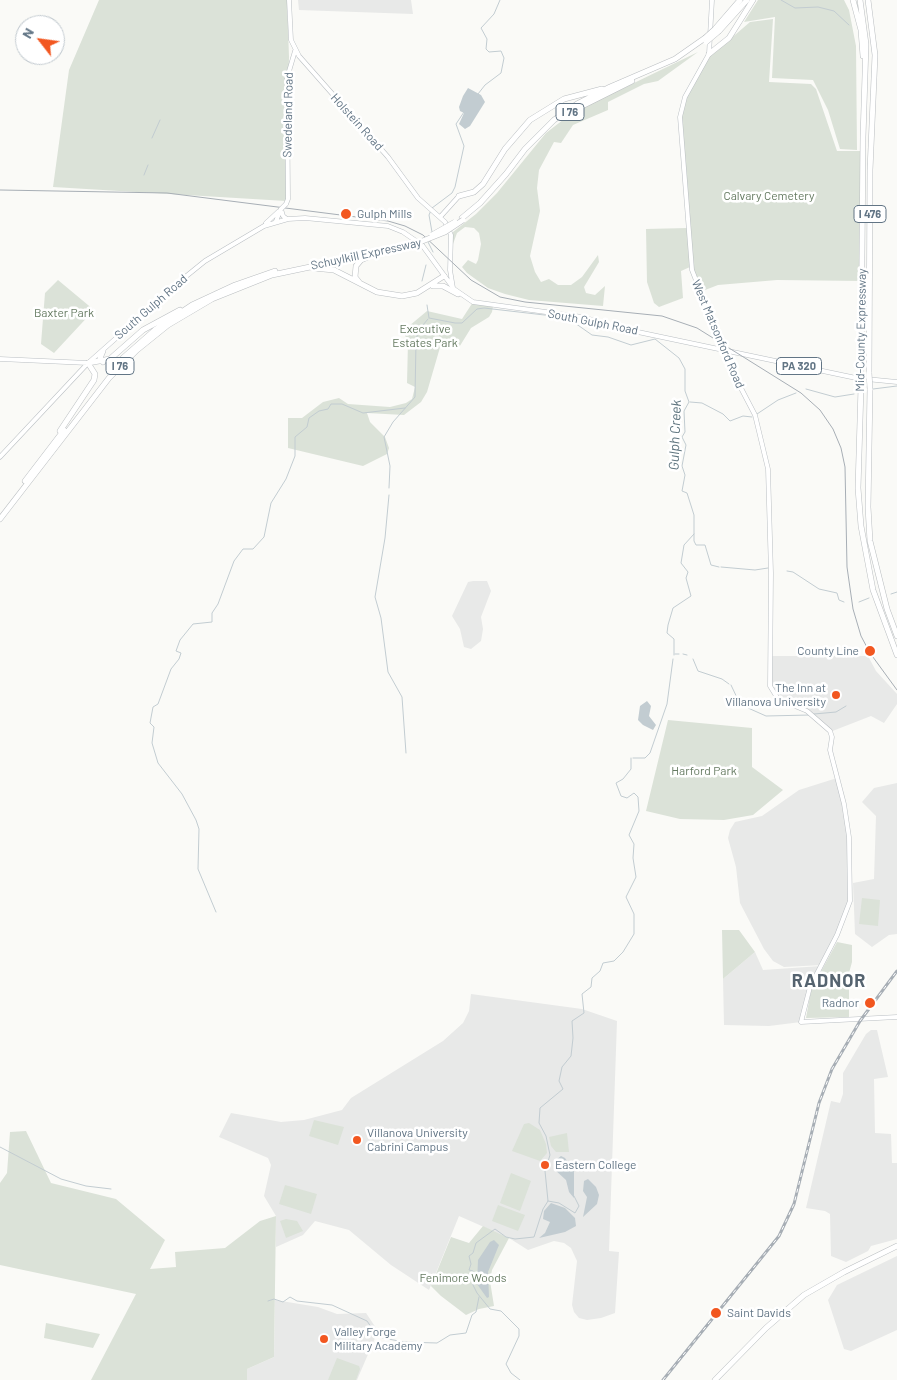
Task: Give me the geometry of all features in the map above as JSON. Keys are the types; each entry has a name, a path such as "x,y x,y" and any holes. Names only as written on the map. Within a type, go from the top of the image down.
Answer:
{"highway":[{"name":"Schuylkill Expressway","path":"0,519 117,368 168,325 212,299 288,271 391,251 410,245 463,219 498,188 529,148 553,124 590,101 675,63 710,43 717,29 738,0"},
{"name":"Schuylkill Expressway","path":"717,29 747,0"},
{"path":"709,54 710,43 722,45 729,38 753,0"},
{"path":"852,0 861,30 863,128"},
{"name":"Mid-County Expressway","path":"860,0 866,44 858,488 861,526 873,590 897,655"},
{"name":"Mid-County Expressway","path":"868,0 875,55 870,170 868,498 870,541 887,610 897,636"},
{"name":"Schuylkill Expressway","path":"463,219 494,188 525,149 554,120 577,104 610,87 710,43"},
{"path":"459,196 470,193 483,184 505,148 530,120 564,99 610,87"},
{"path":"465,190 470,193"},
{"name":"Schuylkill Expressway","path":"0,514 100,383 156,329 192,305 235,285 274,271 410,245"},
{"path":"391,251 358,262 354,271 357,280 377,291 403,293 420,289 444,276"},
{"path":"288,271 328,268 363,287 386,294 402,296 417,293 444,276"},
{"path":"430,286 443,286 456,292"},
{"path":"45,454 94,380 94,372 88,363 103,362 113,357 147,327 192,305"},
{"path":"103,350 100,358 103,362"},
{"path":"715,1380 779,1316 804,1295 897,1247"}],"main road":[{"path":"289,0 290,35 295,51"},
{"path":"710,43 712,0"},
{"name":"Holstein Road","path":"295,51 388,157 416,196 441,216"},
{"name":"Swedeland Road","path":"276,221 288,199 287,75 295,51"},
{"name":"West Matsonford Road","path":"709,54 685,97 680,123 692,270 726,356 758,422 769,478 769,681 775,696 781,701 810,713 828,727 832,737 830,750 847,822 851,888 846,916 810,986 801,1022 816,1022"},
{"path":"456,292 450,268 451,235 441,216 459,196"},
{"path":"264,226 281,209 283,216 288,219"},
{"path":"276,214 276,221"},
{"name":"South Gulph Road","path":"0,457 88,363 205,261 264,226 276,221 305,218 388,226 410,235 426,250 437,265"},
{"path":"437,265 444,270 450,268"},
{"path":"437,265 456,292"},
{"path":"444,276 450,268"},
{"name":"South Gulph Road","path":"456,292 473,302 591,319 619,328 723,349"},
{"path":"712,347 726,356"},
{"name":"PA 320","path":"723,349 856,378 897,382"},
{"path":"0,359 88,363"},
{"path":"803,1013 806,1020 816,1022 897,1017"}],"shaded area":[{"path":"298,0 411,0 413,14 299,10"},
{"path":"468,88 481,95 485,102 470,126 465,129 459,124 464,113 460,111 459,107"},
{"path":"487,581 491,591 481,617 483,629 481,641 471,649 464,647 460,629 452,616 468,582"},
{"name":"The Inn at Villanova University","path":"770,656 868,656 876,671 897,694 897,704 884,723 871,716 830,732 807,711 781,701 771,689"},
{"path":"647,701 651,706 649,716 656,725 653,730 638,720 640,706"},
{"path":"837,778 847,822 851,888 846,916 822,965 784,967 773,961 764,949 740,903 736,867 728,838 730,830 735,822 762,816 799,790"},
{"path":"897,783 897,934 889,935 872,947 855,934 853,883 874,879 876,816 862,802 874,788"},
{"path":"755,952 763,970 821,966 810,987 801,1022 769,1026 724,1025 723,979"},
{"path":"471,994 582,1009 617,1021 609,1251 619,1252 615,1313 587,1320 579,1318 574,1312 572,1305 577,1261 571,1248 564,1243 554,1241 528,1250 509,1238 459,1216 429,1290 391,1265 349,1230 315,1221 303,1235 276,1247 276,1216 264,1196 271,1165 268,1158 219,1137 231,1113 281,1122 304,1120 342,1110 351,1098 443,1041 463,1023 469,1011"},
{"path":"871,1030 877,1030 888,1077 874,1079 875,1133 891,1134 892,1163 897,1163 897,1239 871,1246 868,1251 846,1262 831,1256 830,1214 825,1211 806,1208 831,1101 840,1103 843,1094 843,1073 866,1034"},
{"path":"561,1156 565,1158 574,1171 574,1198 569,1192 566,1180 554,1169 556,1160"},
{"path":"588,1179 596,1187 599,1195 597,1204 583,1217 587,1197 583,1191 584,1181"},
{"path":"551,1203 565,1208 575,1218 576,1226 565,1232 539,1238 545,1233 550,1222 543,1219 544,1211"},
{"path":"494,1240 499,1245 488,1272 489,1297 487,1298 477,1284 478,1260 490,1242"},
{"path":"897,1256 897,1330 851,1351 844,1349 828,1300 837,1285"},
{"name":"Valley Forge Military Academy","path":"275,1300 318,1307 337,1314 366,1313 378,1331 357,1380 247,1380 247,1369 274,1357"}],"green space":[{"path":"99,0 287,0 289,57 286,201 53,187 69,70"},
{"path":"758,0 844,0 849,10 856,46 857,150 840,149 828,110 813,80 772,78 775,17 744,22"},
{"name":"Calvary Cemetery","path":"773,19 769,82 811,84 816,89 837,151 863,151 862,281 777,280 718,285 700,292 692,270 680,123 683,104 707,59 750,22"},
{"path":"698,52 658,81 644,84 608,102 608,110 573,125 561,143 554,142 539,170 537,188 540,211 530,256 535,272 541,282 549,279 558,285 571,285 582,277 598,255 599,262 584,287 586,293 595,295 605,286 603,306 529,300 488,288 467,273 462,267 468,260 476,264 478,260 481,244 479,233 474,228 465,227 457,233 453,244 453,232 476,214 497,193 546,133 572,113"},
{"path":"687,228 690,267 681,271 683,298 659,307 654,303 647,282 646,229"},
{"name":"Baxter Park","path":"58,280 94,310 54,353 41,344 45,293"},
{"name":"Executive Estates Park","path":"473,302 493,306 492,312 489,317 471,328 458,349 441,344 427,392 421,402 404,415 367,413 370,422 385,437 389,448 387,454 363,466 288,448 288,418 302,418 323,402 339,398 348,404 390,407 406,403 412,399 415,387 407,383 408,342 403,331 427,311 462,319"},
{"name":"Harford Park","path":"668,720 752,728 752,767 783,790 753,815 724,820 680,819 646,811"},
{"path":"862,898 880,900 878,926 859,924"},
{"path":"722,930 739,930 755,952 723,979"},
{"path":"837,942 852,945 852,962 849,973 849,1017 806,1018 811,990"},
{"path":"314,1120 344,1127 338,1145 309,1136"},
{"path":"529,1123 540,1130 546,1144 547,1153 540,1161 512,1151 524,1124"},
{"path":"26,1131 51,1183 116,1199 165,1240 150,1269 176,1267 175,1252 225,1248 260,1221 276,1216 274,1357 247,1369 247,1380 91,1380 136,1294 0,1265 0,1183 7,1173 10,1132"},
{"path":"567,1133 569,1152 556,1152 551,1146 549,1137"},
{"path":"511,1173 531,1181 520,1211 500,1203"},
{"path":"285,1185 317,1194 311,1214 279,1204"},
{"path":"498,1205 525,1215 518,1231 492,1221"},
{"path":"286,1219 297,1221 303,1231 286,1238 280,1221"},
{"name":"Fenimore Woods","path":"483,1226 509,1238 492,1270 490,1281 494,1306 479,1309 466,1315 431,1286 451,1237 469,1243"},
{"path":"46,1323 100,1334 93,1348 44,1338"},
{"path":"337,1358 359,1366 360,1369 356,1380 328,1380"}],"waterway":[{"name":"Gulph Creek","path":"478,94 485,85 501,73 504,58 501,51 489,52 486,49 487,39 481,28 494,14 500,0"},
{"path":"781,0 795,8 818,7 834,11 849,25"},
{"name":"Gulph Creek","path":"432,232 429,215 432,208 452,193 455,187 464,146 456,124 464,112"},
{"path":"152,138 160,120"},
{"path":"144,175 148,165"},
{"name":"Gulph Creek","path":"428,242 433,252"},
{"name":"Gulph Creek","path":"422,281 426,265"},
{"name":"Gulph Creek","path":"427,305 429,318 455,323 462,323 477,309 484,308 553,316 572,321 592,335 608,337 631,345 655,339 679,358 685,369 685,391 689,402 684,411 685,432 682,437 686,445 682,466 685,475 682,491 687,493 694,515 694,541 696,545 705,545 711,565 719,567"},
{"path":"389,488 390,466 384,437 393,422 415,397 416,341 418,331 428,319"},
{"path":"873,389 897,386"},
{"path":"806,389 835,397 854,394"},
{"path":"757,414 778,400 796,393"},
{"path":"690,402 702,403 723,414 730,421 743,416 752,417"},
{"path":"216,912 198,869 199,829 196,820 182,794 158,763 152,743 154,727 150,723 153,707 158,704 171,669 179,659 181,653 176,651 180,640 193,624 212,622 212,613 218,604 234,561 243,549 253,549 264,537 271,503 286,479 295,456 295,437 307,427 309,418 319,411 328,409 331,404 342,404 363,413 405,408"},
{"path":"389,495 385,538 375,597 381,618 388,672 402,697 406,753"},
{"name":"Gulph Creek","path":"674,655 674,639 667,633 668,625 673,608 691,596 686,578 688,572 681,563 684,545 694,534"},
{"path":"721,567 755,570 768,568"},
{"path":"787,571 793,572 819,589 837,593 839,600 844,602"},
{"path":"891,594 897,592"},
{"path":"859,602 869,598"},
{"path":"683,654 687,655"},
{"name":"Gulph Creek","path":"633,758 645,758 650,753 667,704 673,659"},
{"path":"693,659 698,671 722,679 729,684"},
{"path":"731,685 740,704"},
{"path":"814,714 836,712 846,706"},
{"path":"748,708 766,716 810,715"},
{"name":"Gulph Creek","path":"520,1380 511,1373 506,1364 519,1336 519,1329 501,1311 490,1309 477,1293 473,1285 473,1271 469,1270 471,1264 469,1256 473,1253 476,1243 495,1229 506,1237 515,1239 534,1237 543,1209 548,1201 545,1171 550,1155 546,1136 539,1123 540,1108 563,1089 559,1081 562,1067 571,1056 572,1021 584,1013 582,994 591,987 592,978 600,971 603,963 614,961 623,952 634,934 634,914 626,897 636,877 633,858 634,844 629,835 639,811 638,797 634,793 627,798 621,796 616,783 623,779 631,769 631,758"},
{"path":"0,1147 61,1179 86,1186 111,1189"},
{"path":"548,1201 559,1203 575,1213 579,1206 574,1196"},
{"path":"268,1301 274,1299 283,1302 290,1297 297,1301 332,1305 367,1321 378,1337 404,1342 437,1343 450,1335 466,1333 472,1315 476,1312 479,1297"}],"tram line":[{"path":"0,190 167,193 388,221 405,226 423,235 471,280 500,297 525,302 662,316 697,328 801,393 820,410 833,429 841,448 845,467 847,567 853,609 861,636 870,653 897,690"}],"railway":[{"path":"663,1380 779,1236 794,1204 819,1103 832,1069 860,1021 897,971"}],"place":[{"name":"Gulph Mills","path":"346,214"},
{"name":"County Line","path":"870,651"},
{"name":"The Inn at Villanova University","path":"836,695"},
{"name":"Radnor","path":"870,1003"},
{"name":"Villanova University Cabrini Campus","path":"357,1140"},
{"name":"Eastern College","path":"545,1165"},
{"name":"Saint Davids","path":"716,1313"},
{"name":"Valley Forge Military Academy","path":"324,1339"}],"district":[{"name":"RADNOR","path":"829,981"}]}
